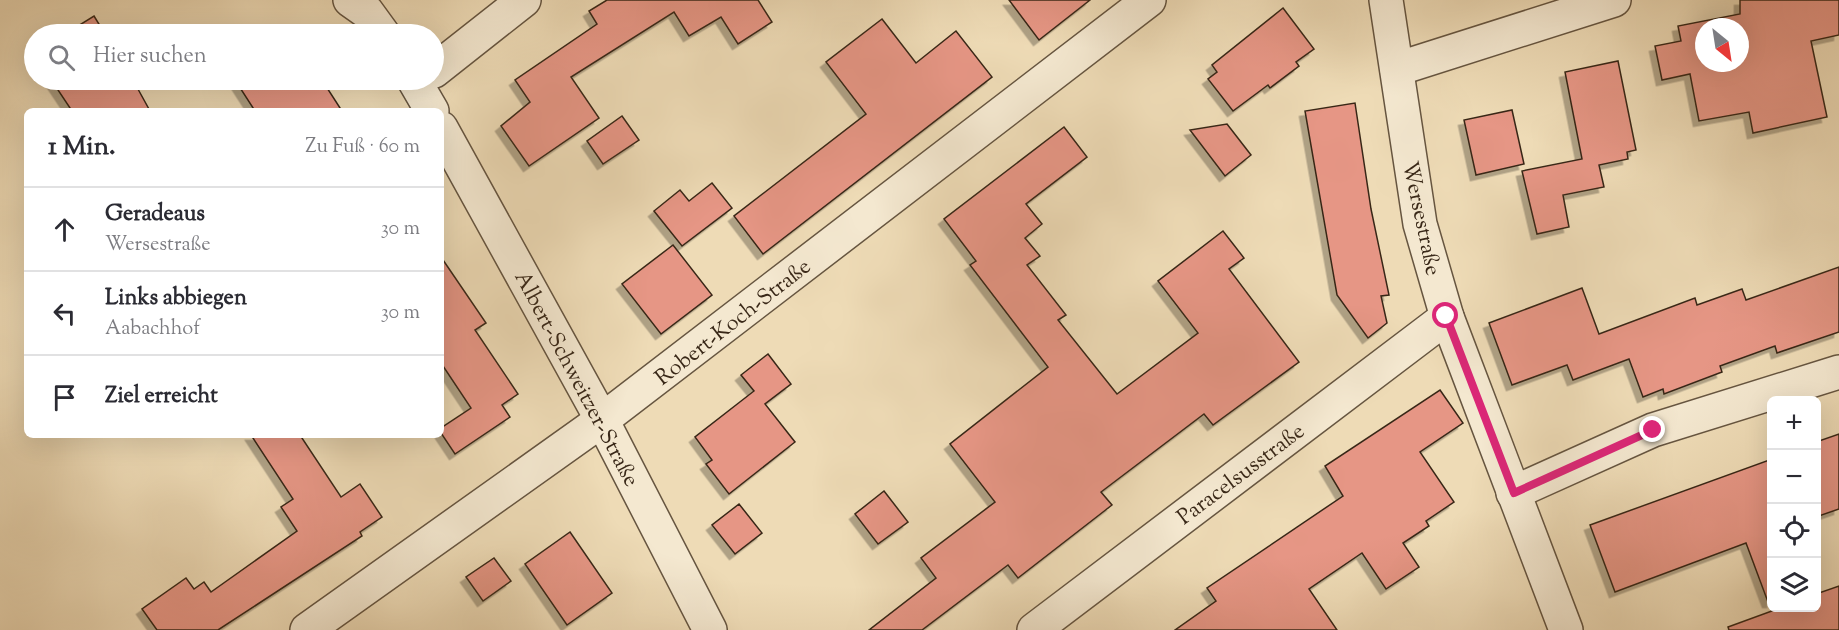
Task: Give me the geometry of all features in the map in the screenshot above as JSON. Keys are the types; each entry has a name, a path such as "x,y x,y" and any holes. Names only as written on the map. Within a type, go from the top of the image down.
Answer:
{"street":[{"path":"350,0 367,12 375,24"},
{"path":"444,68 524,0"},
{"name":"Robert-Koch-Straße","path":"307,630 602,420 1149,0"},
{"name":"Wersestraße","path":"1386,0 1420,224 1446,316 1566,630"},
{"path":"1397,69 1614,0"},
{"name":"Albert-Schweitzer-Straße","path":"444,133 602,420 710,630"},
{"name":"Paracelsusstraße","path":"1034,630 1446,316"},
{"path":"1514,493 1653,430 1839,372"}],"building":[{"path":"607,0 758,0 772,22 738,44 721,17 689,36 674,12 571,77 599,118 529,166 501,126 530,102 515,80 597,24 589,11"},
{"path":"1009,0 1090,0 1039,40"},
{"path":"1740,0 1839,0 1839,35 1811,41 1827,117 1753,133 1749,112 1699,121 1690,74 1662,80 1655,46 1681,41 1678,26 1695,23 1695,72 1749,72 1749,18 1719,18 1740,14"},
{"path":"1283,8 1314,49 1296,62 1299,66 1270,88 1268,85 1233,111 1208,79 1217,72 1212,65"},
{"path":"94,16 99,24 81,24"},
{"path":"882,19 916,63 956,31 992,77 763,254 734,216 866,114 826,62"},
{"path":"1618,61 1636,150 1627,152 1628,159 1599,165 1604,187 1563,195 1569,227 1537,234 1522,171 1582,159 1565,72"},
{"path":"58,90 138,90 148,108 70,108"},
{"path":"241,90 328,90 340,108 253,108"},
{"path":"1355,103 1371,209 1389,295 1381,296 1387,323 1368,338 1337,295 1305,111"},
{"path":"1512,110 1524,164 1476,175 1464,120"},
{"path":"622,116 639,140 603,164 587,141"},
{"path":"1227,124 1251,155 1225,176 1190,130"},
{"path":"1064,127 1087,157 1026,204 1042,224 1025,238 1040,256 1027,265 1066,315 1058,320 1117,394 1198,333 1158,281 1223,231 1244,258 1229,269 1299,362 1213,425 1204,414 1101,492 1112,505 1018,578 1008,565 922,630 869,630 936,578 921,558 995,502 950,444 1048,367 970,265 976,261 944,219"},
{"path":"712,183 732,208 682,246 654,211 680,190 689,201"},
{"path":"673,245 712,295 661,334 622,284"},
{"path":"444,261 486,323 475,330 518,394 502,405 510,417 455,454 444,438 444,426 471,408 444,368"},
{"path":"1839,267 1839,332 1777,353 1775,346 1720,366 1722,372 1664,394 1663,389 1643,397 1629,359 1573,380 1567,365 1512,385 1489,323 1582,288 1599,334 1695,298 1697,305 1742,289 1746,300"},
{"path":"768,354 791,384 765,404 795,442 729,494 706,464 712,460 695,437 754,391 741,375"},
{"path":"1440,390 1463,423 1420,452 1454,502 1426,521 1429,526 1403,543 1419,567 1386,589 1362,553 1309,589 1337,630 1175,630 1216,601 1207,588 1343,496 1325,466"},
{"path":"1839,434 1839,509 1821,515 1821,450 1821,440"},
{"path":"253,438 302,438 341,497 360,484 382,517 360,532 362,536 218,630 157,630 142,609 186,578 194,589 204,582 211,592 297,531 281,507 293,499"},
{"path":"1767,461 1767,599 1746,543 1615,592 1590,525"},
{"path":"884,491 908,522 878,544 855,514"},
{"path":"739,504 762,533 735,554 712,525"},
{"path":"570,532 612,593 567,625 525,564"},
{"path":"494,558 511,581 483,601 466,577"},
{"path":"1839,586 1839,630 1729,630 1728,627 1769,612 1821,612 1821,592"}],"route":[{"path":"1446,316 1514,493 1653,430"}]}
